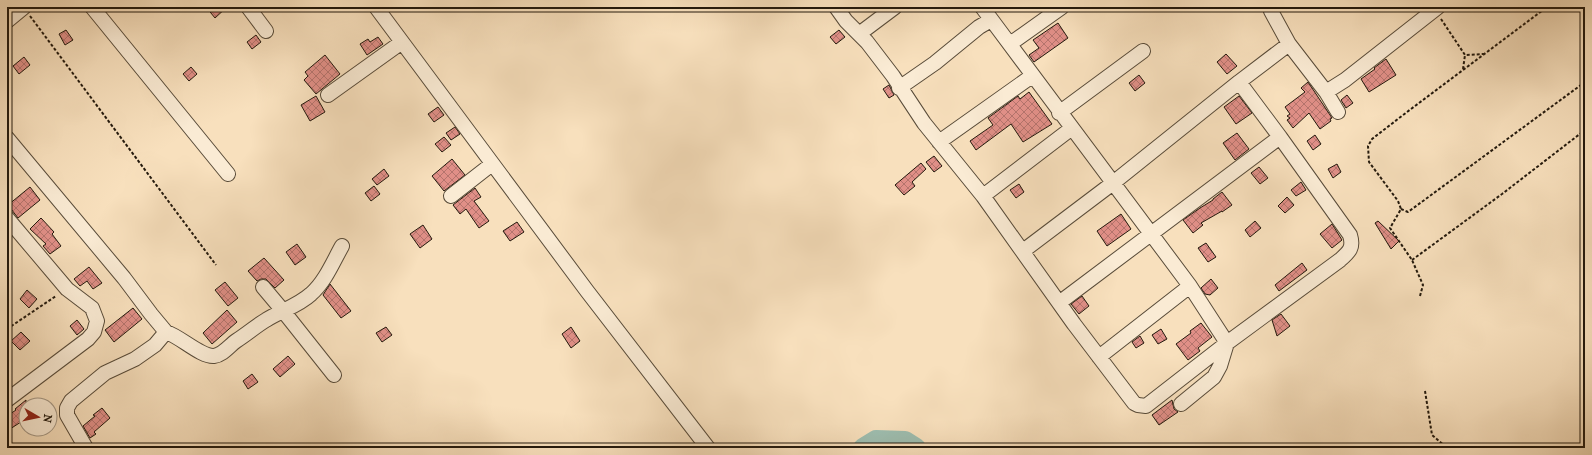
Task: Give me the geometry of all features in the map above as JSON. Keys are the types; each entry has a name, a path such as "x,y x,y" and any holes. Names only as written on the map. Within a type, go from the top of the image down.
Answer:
{"street":[{"path":"92,7 228,174"},
{"path":"248,7 266,31"},
{"path":"376,7 492,164 708,448"},
{"path":"836,7 846,21 860,34 893,76 924,123 983,196 1059,303 1134,403 1138,406 1146,406 1227,343 1340,260 1350,252 1352,246 1350,235 1240,82"},
{"path":"860,34 895,7"},
{"path":"982,7 1190,286 1227,343 1220,366 1214,377 1181,404"},
{"path":"1010,44 1062,7"},
{"path":"1271,7 1271,11 1289,44 1326,92 1338,112"},
{"path":"1326,92 1345,80 1436,8"},
{"path":"7,21 26,10"},
{"path":"900,88 935,63 979,27 991,20"},
{"path":"328,95 402,42"},
{"path":"1023,251 1113,183 1289,44"},
{"path":"1060,113 1143,51"},
{"path":"939,142 1032,76"},
{"path":"983,196 1072,128"},
{"path":"1059,303 1150,233 1280,137"},
{"path":"7,138 124,278 166,332 176,335 202,353 215,356 221,354 230,345 267,319 284,312 311,295 323,279 342,246"},
{"path":"451,196 492,164"},
{"path":"7,218 67,288 92,308 97,321 94,332 88,340 7,400"},
{"path":"1099,357 1190,286"},
{"path":"263,287 334,375"},
{"path":"86,448 67,415 67,408 71,401 105,373 135,359 155,345 166,332"}],"path":[{"path":"1547,7 1372,139 1368,146 1369,162 1398,201 1401,209 1408,212 1585,82"},
{"path":"1436,8 1466,54 1462,70"},
{"path":"26,10 216,265"},
{"path":"1466,54 1485,54"},
{"path":"1412,260 1585,130"},
{"path":"1401,209 1390,228 1412,260 1423,285 1420,296"},
{"path":"7,329 67,288"},
{"path":"1425,391 1432,435 1447,448"}],"building":[{"path":"206,7 227,7 215,18"},
{"path":"1058,23 1068,38 1034,62 1029,55 1039,48 1033,40"},
{"path":"66,30 73,40 65,45 59,34"},
{"path":"839,30 845,37 836,44 830,37"},
{"path":"256,35 261,42 252,49 247,42"},
{"path":"378,37 383,44 367,55 360,44 368,39 370,42"},
{"path":"1226,54 1237,66 1227,74 1217,62"},
{"path":"325,55 340,74 316,94 304,80 308,76 305,72"},
{"path":"24,57 30,65 19,74 13,66"},
{"path":"1386,59 1396,75 1369,92 1361,79"},
{"path":"191,67 197,74 189,81 183,74"},
{"path":"1139,75 1145,83 1135,91 1129,83"},
{"path":"1308,82 1332,118 1330,119 1331,121 1320,129 1309,113 1293,128 1287,120 1290,118 1287,116 1290,114 1285,107 1305,92 1301,88"},
{"path":"889,85 894,95 889,98 883,89"},
{"path":"1029,92 1052,124 1023,142 1011,124 976,150 970,141 993,125 988,118 1018,96 1020,99"},
{"path":"1347,95 1353,103 1346,108 1341,100"},
{"path":"316,96 325,112 310,121 301,105"},
{"path":"1239,96 1252,113 1236,124 1224,107"},
{"path":"438,107 444,115 434,122 428,114"},
{"path":"455,127 460,134 451,140 446,133"},
{"path":"1237,133 1249,149 1235,160 1223,143"},
{"path":"1315,135 1321,144 1313,150 1307,141"},
{"path":"444,137 451,145 442,152 435,144"},
{"path":"934,156 942,166 934,172 926,162"},
{"path":"452,159 465,175 444,191 432,176"},
{"path":"921,163 926,169 912,182 915,186 904,195 895,185"},
{"path":"1337,164 1341,172 1333,178 1328,169"},
{"path":"1259,167 1268,178 1260,184 1251,173"},
{"path":"384,169 389,176 377,185 372,179"},
{"path":"1301,182 1306,190 1296,196 1291,190"},
{"path":"1019,184 1024,192 1016,198 1010,190"},
{"path":"374,186 380,194 371,201 365,193"},
{"path":"30,187 40,200 18,218 8,205"},
{"path":"475,188 481,197 474,201 489,221 479,228 466,209 460,214 453,205"},
{"path":"1222,192 1232,205 1201,223 1203,225 1193,233 1183,220 1213,200"},
{"path":"1287,197 1294,205 1285,213 1278,206"},
{"path":"1121,214 1131,229 1107,246 1097,231"},
{"path":"41,218 54,232 52,234 61,246 50,254 43,246 46,244 30,229"},
{"path":"1255,221 1261,228 1250,237 1245,230"},
{"path":"1378,221 1399,241 1391,249 1375,223"},
{"path":"517,222 524,232 510,241 503,231"},
{"path":"1332,224 1342,240 1332,248 1320,234"},
{"path":"423,225 432,239 420,248 410,234"},
{"path":"1206,243 1216,257 1208,262 1198,248"},
{"path":"297,244 306,257 295,265 286,252"},
{"path":"264,258 284,280 275,288 266,279 257,281 248,271"},
{"path":"1302,263 1307,270 1279,291 1275,285"},
{"path":"89,267 102,283 93,289 87,281 80,286 74,279"},
{"path":"1211,279 1218,288 1210,295 1205,294 1201,288"},
{"path":"225,282 238,298 228,306 215,290"},
{"path":"330,284 351,311 341,318 323,295"},
{"path":"27,290 37,299 29,308 20,299"},
{"path":"1082,296 1089,306 1079,314 1071,304"},
{"path":"133,308 142,319 114,342 105,330"},
{"path":"227,310 237,322 212,344 203,333"},
{"path":"1281,314 1290,326 1277,336 1272,320"},
{"path":"77,320 84,329 77,335 70,326"},
{"path":"1201,323 1212,337 1198,348 1200,351 1188,360 1176,344 1191,333 1190,331"},
{"path":"386,327 392,335 382,342 376,333"},
{"path":"571,327 580,341 571,348 562,334"},
{"path":"1161,329 1167,339 1158,344 1152,335"},
{"path":"21,332 30,341 20,350 11,341"},
{"path":"1140,336 1144,343 1136,348 1132,342"},
{"path":"288,356 295,364 280,377 273,369"},
{"path":"252,374 258,382 248,389 243,381"},
{"path":"1172,400 1174,409 1178,412 1159,425 1152,415"},
{"path":"18,407 18,424 7,431 7,416 16,410 15,409"},
{"path":"102,408 110,418 94,432 96,434 90,438 83,426"}],"waterway":[{"path":"863,448 876,440 905,441 916,448"}]}
